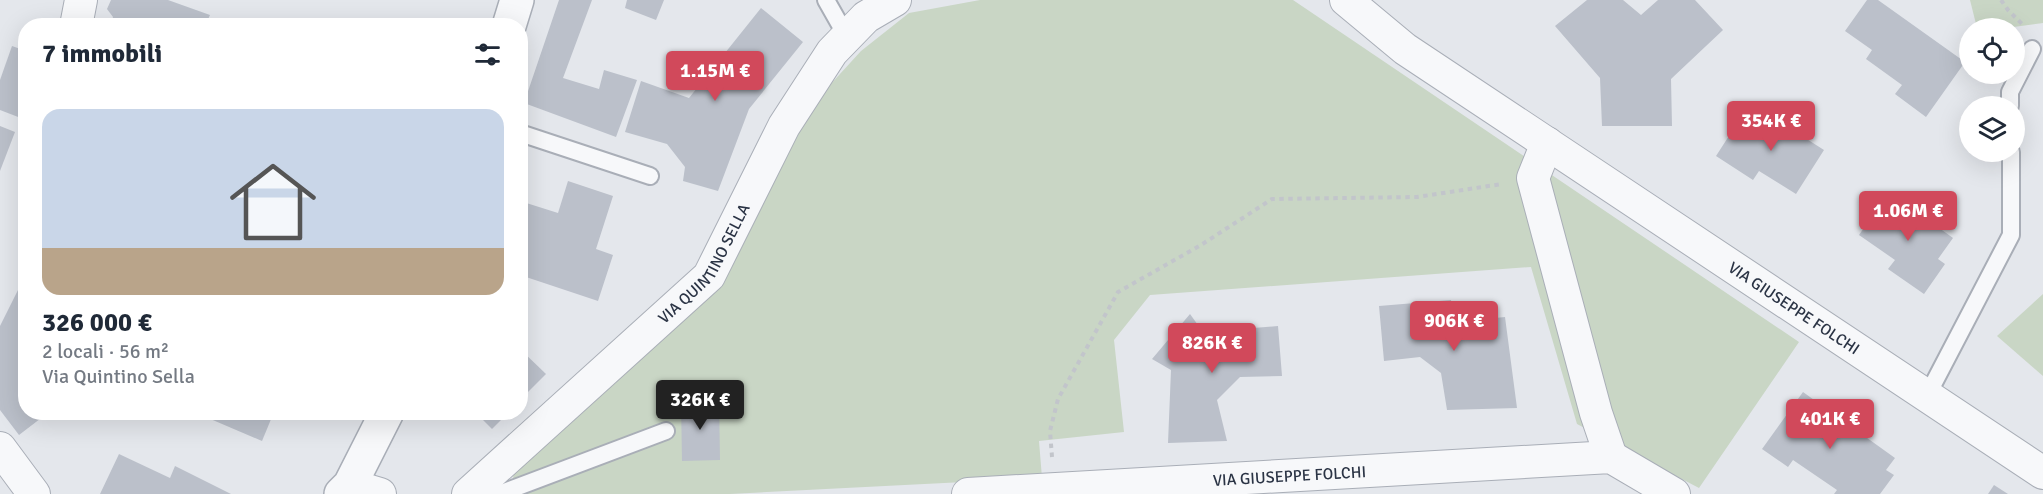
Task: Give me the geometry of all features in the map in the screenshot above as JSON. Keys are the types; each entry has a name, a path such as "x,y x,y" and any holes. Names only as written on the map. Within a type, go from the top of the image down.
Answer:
{"street":[{"path":"78,18 81,0"},
{"path":"511,18 517,0"},
{"name":"VIA QUINTINO SELLA","path":"468,494 709,276 783,126 832,52 866,17 895,0"},
{"name":"VIA GIUSEPPE FOLCHI","path":"1346,0 1404,49 2043,473"},
{"path":"1547,143 1533,178 1596,413 1611,457 1667,492"},
{"path":"357,491 384,420"},
{"path":"0,448 34,494"},
{"name":"VIA GIUSEPPE FOLCHI","path":"968,494 1611,457"}],"lane":[{"path":"826,0 847,37"},
{"path":"2010,96 2032,49"},
{"path":"528,136 650,176"},
{"path":"1927,396 2011,235 2011,162"},
{"path":"499,494 666,430"}],"path":[{"path":"2001,0 2024,26 2032,49"},
{"path":"1053,488 1050,431 1058,399 1119,292 1201,245 1272,199 1418,197 1490,187 1533,178"}],"green space":[{"path":"980,0 1293,0 1799,342 1699,488 1577,424 1531,267 1150,295 1114,340 1124,432 1039,441 1042,478 730,494 511,494 514,471 715,288 818,98 861,51 909,13"},
{"path":"1970,0 2043,0 2043,23 2025,25 2025,18 1974,18"},
{"path":"2043,294 2043,376 1997,336"}],"building":[{"path":"111,0 168,0 210,15 209,18 113,18 107,9"},
{"path":"559,0 592,0 563,78 599,89 604,70 637,80 616,137 528,104 528,91"},
{"path":"627,0 664,0 656,20 625,8"},
{"path":"1587,0 1623,0 1641,15 1658,0 1695,0 1723,30 1671,79 1672,126 1602,126 1600,78 1555,26"},
{"path":"1867,0 1878,0 1959,58 1959,70 1926,117 1895,94 1902,85 1866,59 1872,50 1845,31"},
{"path":"761,8 803,42 749,109 718,191 683,181 685,167 667,144 625,132 641,81 689,98"},
{"path":"12,46 18,48 18,117 0,110 0,80"},
{"path":"1758,108 1824,150 1796,194 1759,171 1753,180 1716,156 1736,125 1744,130"},
{"path":"0,126 15,132 0,171"},
{"path":"568,181 613,196 596,249 613,255 598,301 528,278 528,204 558,213"},
{"path":"1889,192 1953,238 1938,259 1945,264 1924,294 1888,269 1895,260 1859,235"},
{"path":"18,290 18,420 39,420 19,435 0,410 0,326"},
{"path":"1451,300 1455,322 1505,317 1517,408 1447,410 1441,373 1420,357 1384,361 1379,306"},
{"path":"1190,314 1203,332 1278,326 1282,376 1240,377 1217,400 1227,441 1168,443 1171,370 1152,359"},
{"path":"528,357 546,374 528,392"},
{"path":"1803,392 1895,458 1886,470 1894,475 1880,494 1834,494 1837,490 1793,460 1788,467 1762,449"},
{"path":"681,401 719,401 720,460 682,461"},
{"path":"213,420 271,420 262,441"},
{"path":"483,420 501,420 492,429"},
{"path":"119,454 170,478 175,466 231,494 100,494"},
{"path":"1994,485 2008,494 1988,494"}]}
